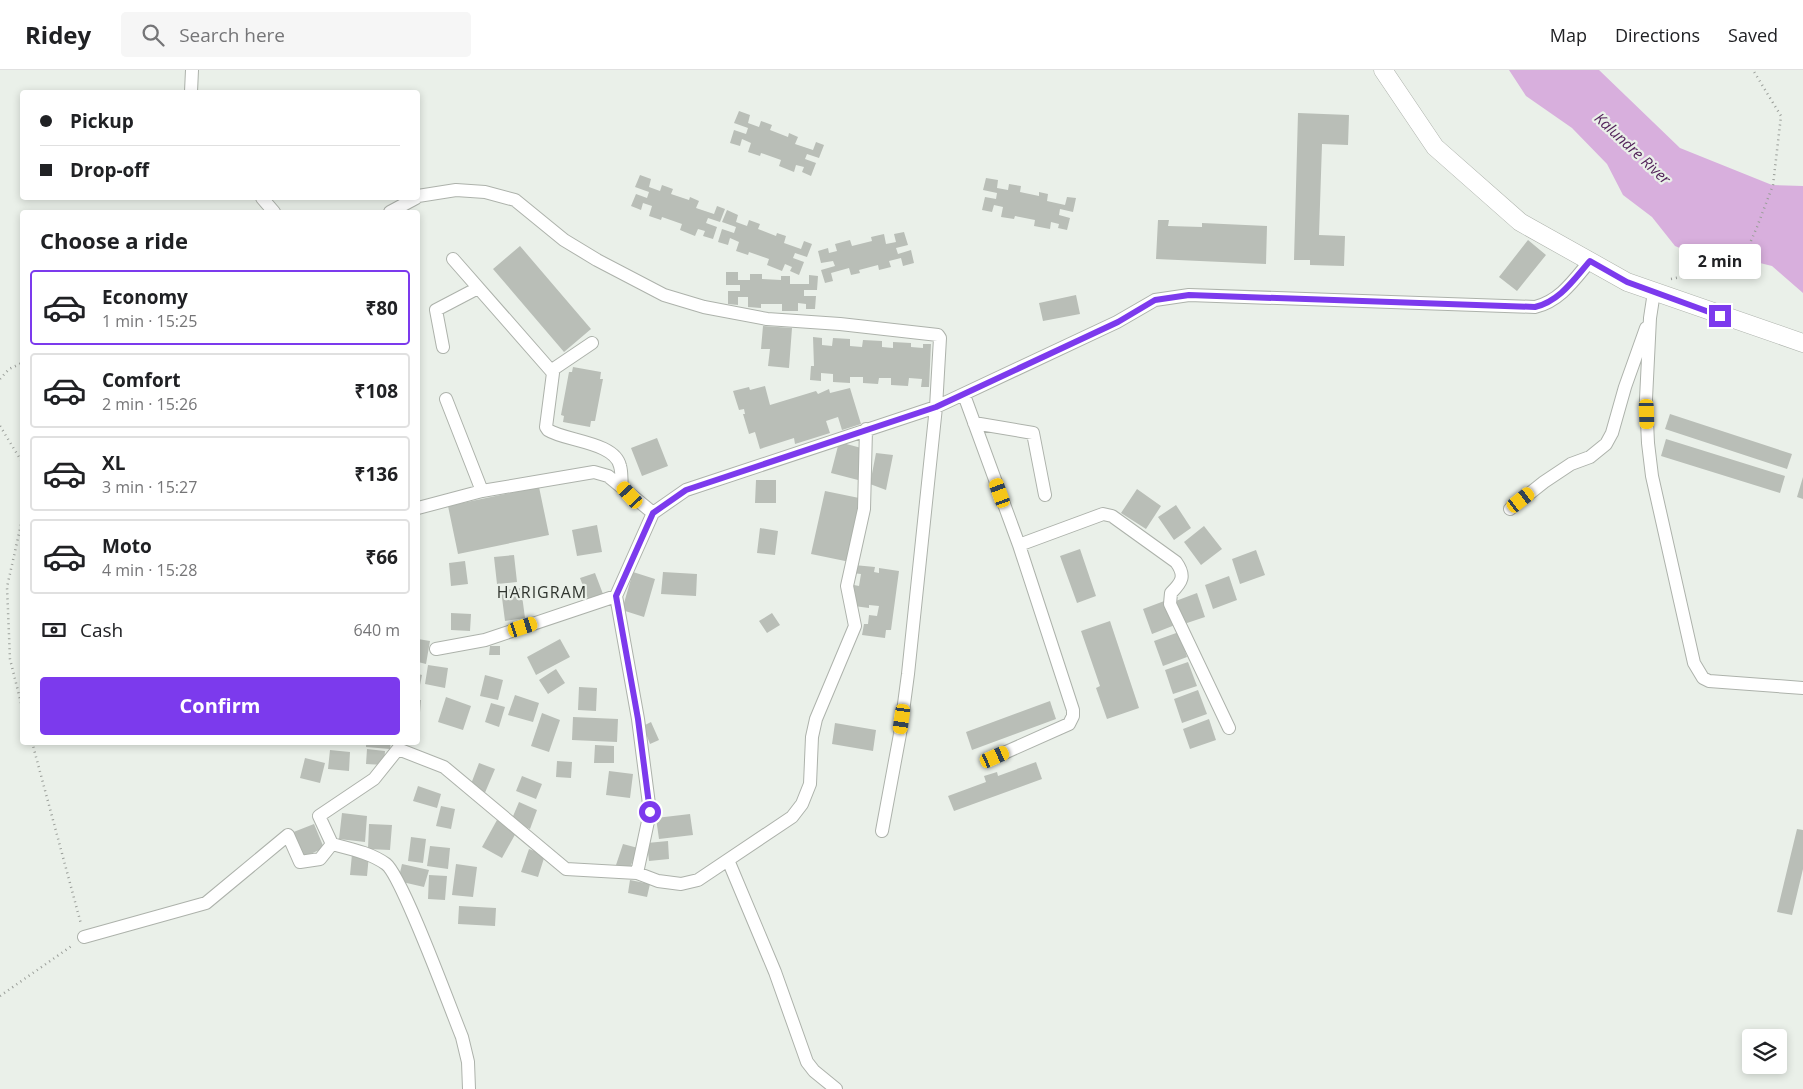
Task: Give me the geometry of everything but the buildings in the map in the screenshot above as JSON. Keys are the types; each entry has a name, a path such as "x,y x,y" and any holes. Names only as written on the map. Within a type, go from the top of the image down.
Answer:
{"main road":[{"path":"1383,70 1435,147 1520,222 1627,282 1660,286 1803,343"}],"street":[{"path":"191,90 192,70"},
{"path":"420,196 456,190 485,192 515,200 564,240 597,260 664,295 704,307 767,319 934,333 940,338 936,407 908,674 900,734 882,831"},
{"path":"264,200 272,210"},
{"path":"394,210 412,200"},
{"path":"453,259 552,370 554,378 546,427 548,430 593,445 610,453 620,466 622,486"},
{"path":"637,873 650,812 638,719 616,596 653,513 686,490 936,407 1118,322 1155,300 1189,295 1535,307 1547,304 1559,296 1590,261"},
{"path":"1510,510 1544,482 1571,464 1590,457 1606,444 1660,286"},
{"path":"443,347 436,310 478,288"},
{"path":"1650,318 1646,399 1652,476 1694,663 1703,678 1709,681 1803,688"},
{"path":"552,370 592,343"},
{"path":"964,395 1019,545 1073,716 1069,724 995,757"},
{"path":"446,399 482,491"},
{"path":"974,423 1033,433 1045,495"},
{"path":"469,1089 468,1062 462,1037 404,894 388,865 367,854 332,844 319,816 374,779 398,746 444,766 566,869 637,873 658,880 689,883 728,860 792,817 802,804 810,784 812,737 816,719 855,626 847,586 864,509 866,429"},
{"path":"420,507 482,491 586,472 608,476 653,513"},
{"path":"1019,545 1103,514 1112,516 1176,562 1182,571 1183,577 1180,584 1171,593 1170,604 1229,728"},
{"path":"436,649 485,640 616,596"},
{"path":"84,937 206,903 288,835 300,862 320,859 332,844"},
{"path":"728,860 775,972 807,1062 814,1071 836,1089"}],"path":[{"path":"1660,286 1722,269 1742,259 1757,227 1772,185 1781,116 1753,70"},
{"path":"0,379 9,369 20,363"},
{"path":"0,426 20,459"},
{"path":"20,529 7,587 10,659 20,699"},
{"path":"0,996 84,937 33,745"}],"water":[{"name":"Kalundre River","path":"1509,70 1599,70 1680,148 1772,185 1803,186 1803,293 1772,266 1728,255 1696,255 1675,246 1652,217 1623,195 1607,164 1572,128 1526,96"}],"district":[{"name":"HARIGRAM","path":"542,592"}],"route":[{"path":"650,812 638,719 616,596 653,513 686,490 843,436 936,407 1118,322 1155,300 1189,295 1535,307 1547,304 1559,296 1590,261 1627,282 1720,316"}]}
